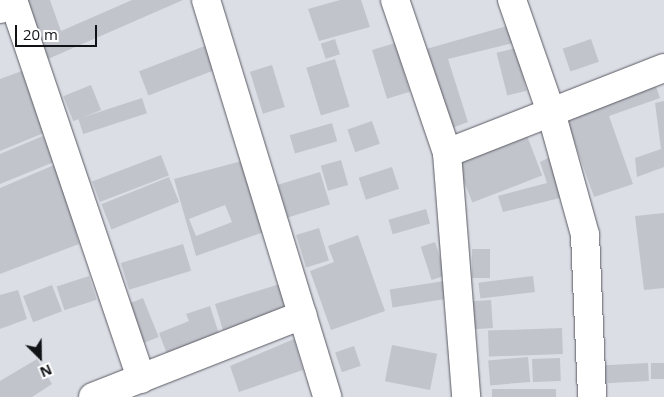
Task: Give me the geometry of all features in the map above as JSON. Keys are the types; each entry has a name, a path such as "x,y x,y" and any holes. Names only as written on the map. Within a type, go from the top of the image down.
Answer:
{"street":[{"path":"0,9 13,0 140,379"},
{"path":"206,0 327,397"},
{"path":"395,0 447,153 466,397"},
{"path":"512,0 551,112 585,236 592,397"},
{"path":"447,153 664,68"},
{"path":"93,397 302,315"}],"building":[{"path":"28,0 50,0 61,31 132,0 183,0 48,59"},
{"path":"340,0 361,0 370,27 319,41 308,9"},
{"path":"507,26 513,43 448,59 468,122 452,128 426,49"},
{"path":"335,39 340,54 326,59 321,44"},
{"path":"591,39 599,62 570,71 563,49"},
{"path":"395,43 410,92 387,99 372,50"},
{"path":"210,44 219,68 148,96 139,71"},
{"path":"516,48 527,91 507,96 497,53"},
{"path":"335,59 350,107 321,116 306,68"},
{"path":"272,65 285,107 263,114 250,72"},
{"path":"27,69 51,130 0,151 0,79"},
{"path":"653,78 660,98 609,116 633,184 594,197 563,110"},
{"path":"91,85 101,110 73,121 63,96"},
{"path":"142,98 147,113 83,134 78,119"},
{"path":"664,101 664,167 637,177 635,158 661,149 655,103"},
{"path":"372,121 380,144 355,152 347,129"},
{"path":"332,123 337,141 295,153 290,135"},
{"path":"524,128 542,176 472,202 454,155"},
{"path":"43,136 54,162 0,184 0,154"},
{"path":"161,155 169,176 100,202 92,182"},
{"path":"257,157 275,228 196,256 174,179","holes":["225,205 232,222 196,236 189,219"]},
{"path":"550,157 560,198 503,212 498,196 547,183 540,162"},
{"path":"341,160 348,185 328,191 321,166"},
{"path":"59,163 79,244 0,274 0,188"},
{"path":"392,167 399,189 366,200 359,178"},
{"path":"320,172 330,205 288,217 278,185"},
{"path":"169,177 179,202 111,229 101,204"},
{"path":"426,209 430,223 393,234 389,220"},
{"path":"664,213 664,288 644,290 635,216"},
{"path":"319,228 329,261 306,268 296,235"},
{"path":"358,235 385,311 331,330 310,271 334,262 328,246"},
{"path":"435,242 446,275 432,280 421,247"},
{"path":"183,244 191,271 129,290 121,263"},
{"path":"472,249 490,249 490,278 472,278"},
{"path":"89,276 97,300 64,310 57,287"},
{"path":"533,276 535,292 480,299 478,283"},
{"path":"444,281 447,299 392,307 390,290"},
{"path":"280,284 288,311 223,331 215,304"},
{"path":"52,285 62,311 33,322 23,296"},
{"path":"18,290 27,319 0,329 0,295"},
{"path":"143,298 159,337 141,344 125,305"},
{"path":"491,300 493,328 474,329 472,301"},
{"path":"210,306 219,334 167,354 159,333 189,321 186,314"},
{"path":"562,328 563,354 489,357 488,331"},
{"path":"294,339 303,370 239,392 230,366"},
{"path":"392,345 437,354 430,390 385,381"},
{"path":"354,346 361,366 342,372 335,353"},
{"path":"528,357 530,382 490,385 488,360"},
{"path":"560,358 561,381 533,382 532,359"},
{"path":"37,359 52,384 32,397 0,397 0,381"},
{"path":"648,363 649,381 601,383 600,366"},
{"path":"651,363 664,363 664,379 651,379"},
{"path":"492,389 556,389 556,397 492,397"}]}
